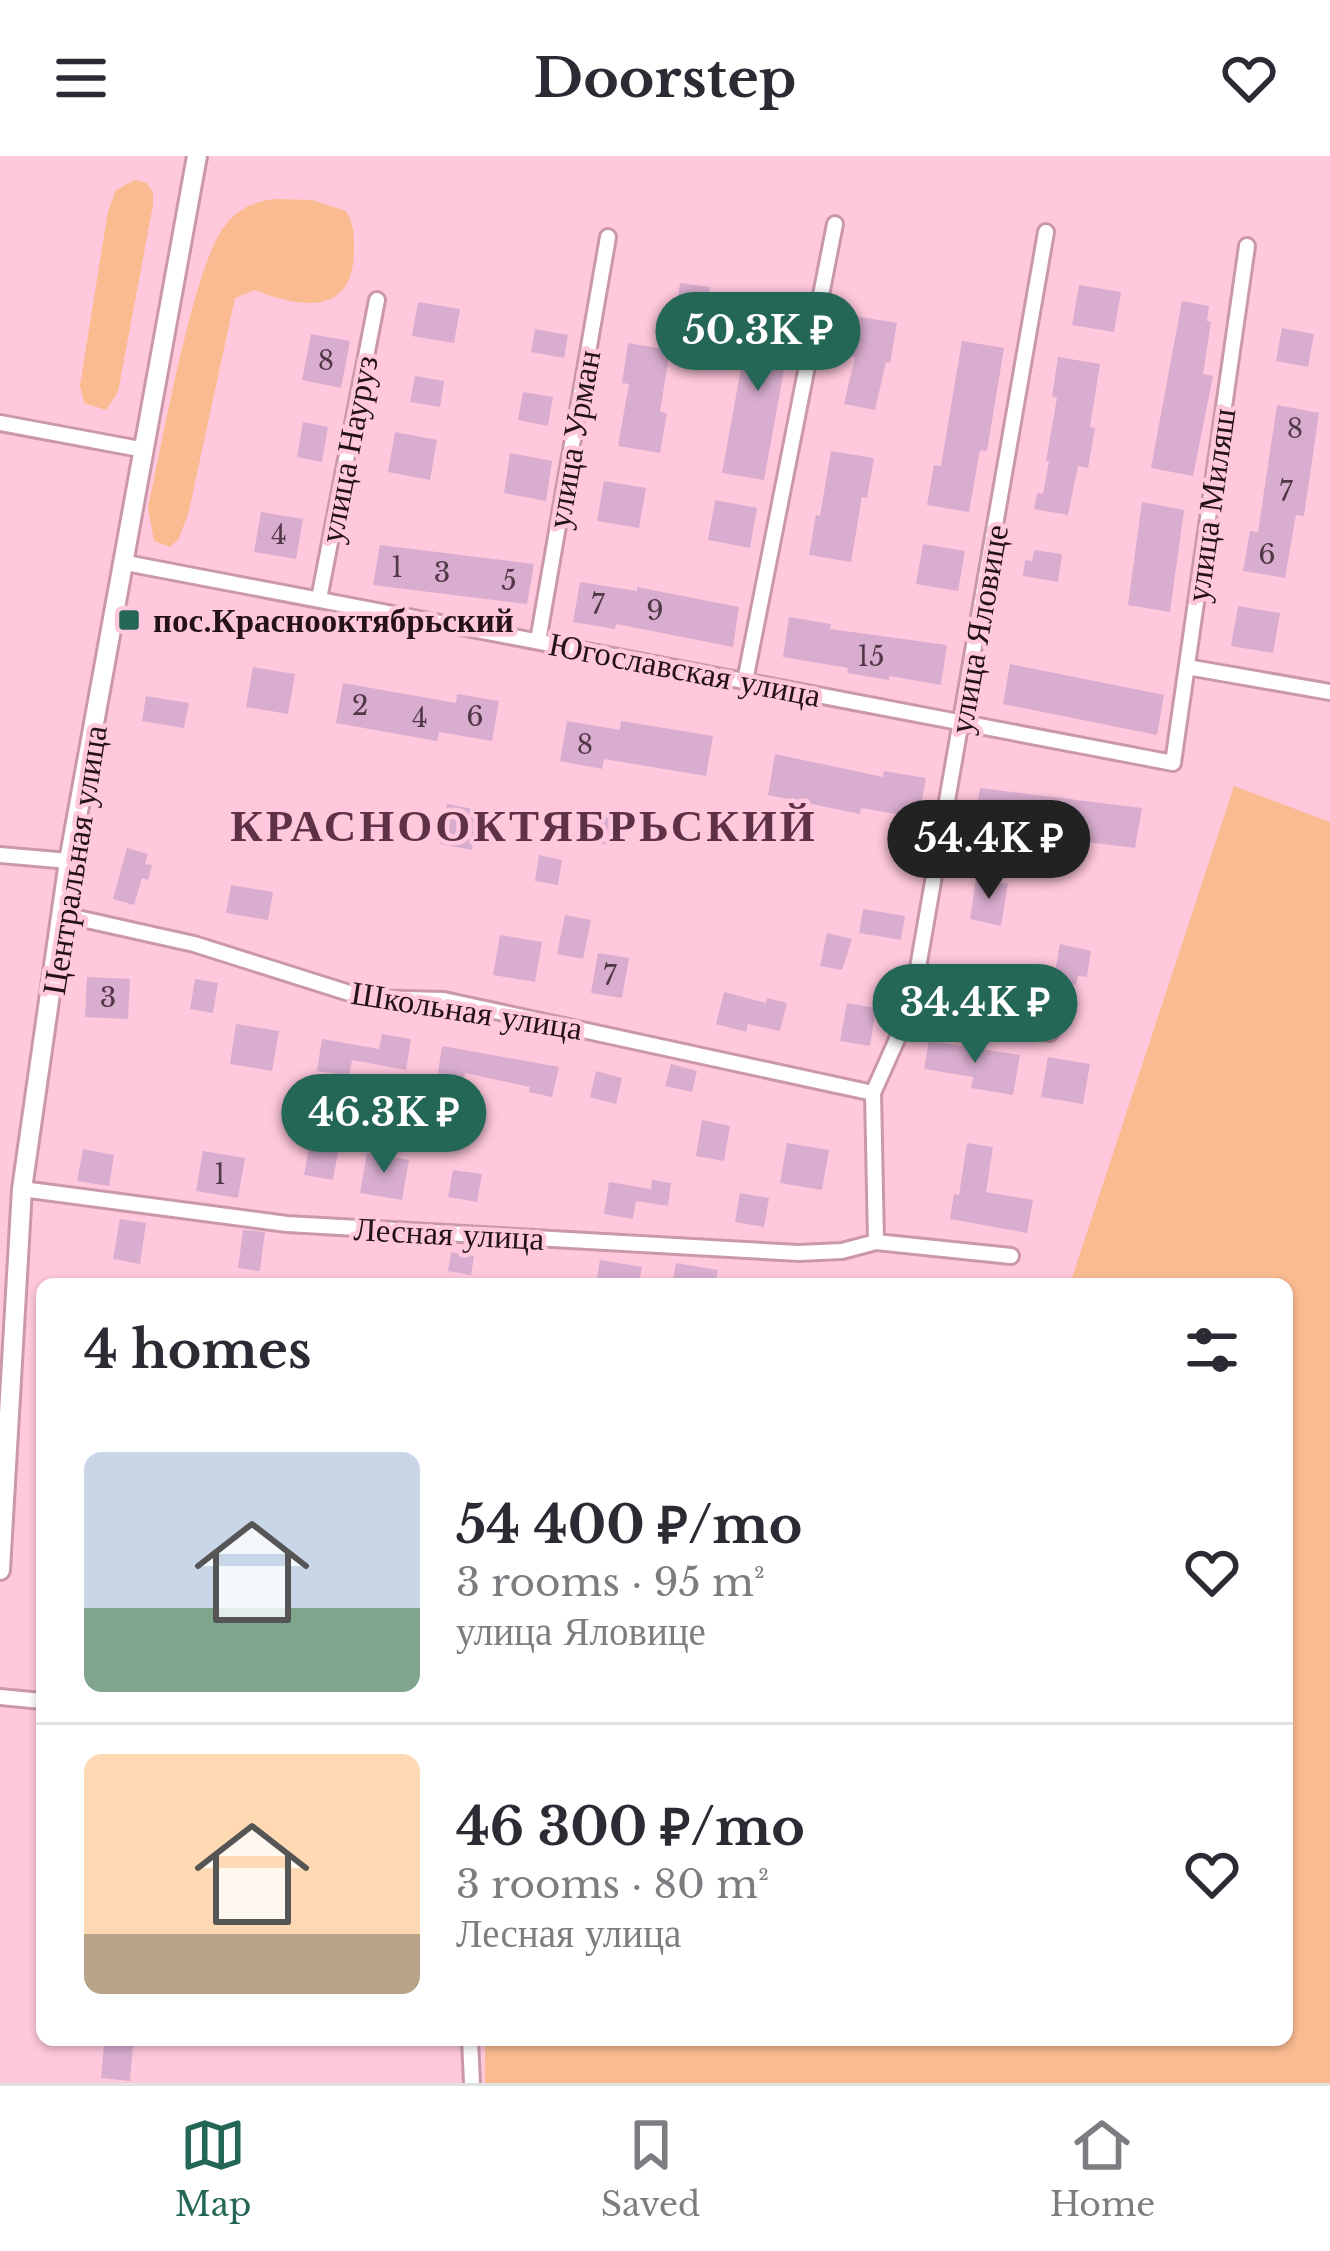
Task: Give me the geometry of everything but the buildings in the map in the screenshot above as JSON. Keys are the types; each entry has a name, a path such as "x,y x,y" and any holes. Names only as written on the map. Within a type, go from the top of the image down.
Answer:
{"street":[{"name":"Центральная улица","path":"0,1570 22,1189 69,862 197,156"},
{"path":"746,681 835,224"},
{"name":"улица Яловице","path":"876,1242 873,1093 911,1008 1046,232"},
{"name":"улица Урман","path":"538,641 608,238"},
{"name":"улица Миляш","path":"1174,763 1247,246"},
{"name":"улица Науруз","path":"319,599 377,300"},
{"path":"0,424 146,450"},
{"name":"Югославская улица","path":"126,563 1174,763"},
{"path":"1187,668 1330,692"},
{"path":"0,855 69,862"},
{"name":"Школьная улица","path":"64,915 194,944 365,998 444,1000 873,1093"},
{"path":"911,1008 1050,1033"},
{"name":"Лесная улица","path":"22,1189 287,1224 799,1252 842,1251 876,1242"},
{"path":"876,1242 1011,1256"},
{"path":"0,1697 36,1700"},
{"path":"470,2046 472,2083"}],"shaded area":[{"path":"135,180 147,183 153,205 118,392 106,410 84,403 80,385 108,211 116,190"},
{"path":"275,199 312,200 346,211 354,234 352,271 345,286 322,302 290,301 255,290 235,298 188,515 170,547 154,541 148,508 203,274 227,223 249,206"},
{"path":"1234,786 1330,822 1330,2083 485,2083 485,2046 1293,2046 1293,1278 1072,1278"}],"place":[{"name":"пос.Краснооктябрьский","path":"129,620"}],"district":[{"name":"КРАСНООКТЯБРЬСКИЙ","path":"524,825"}]}
